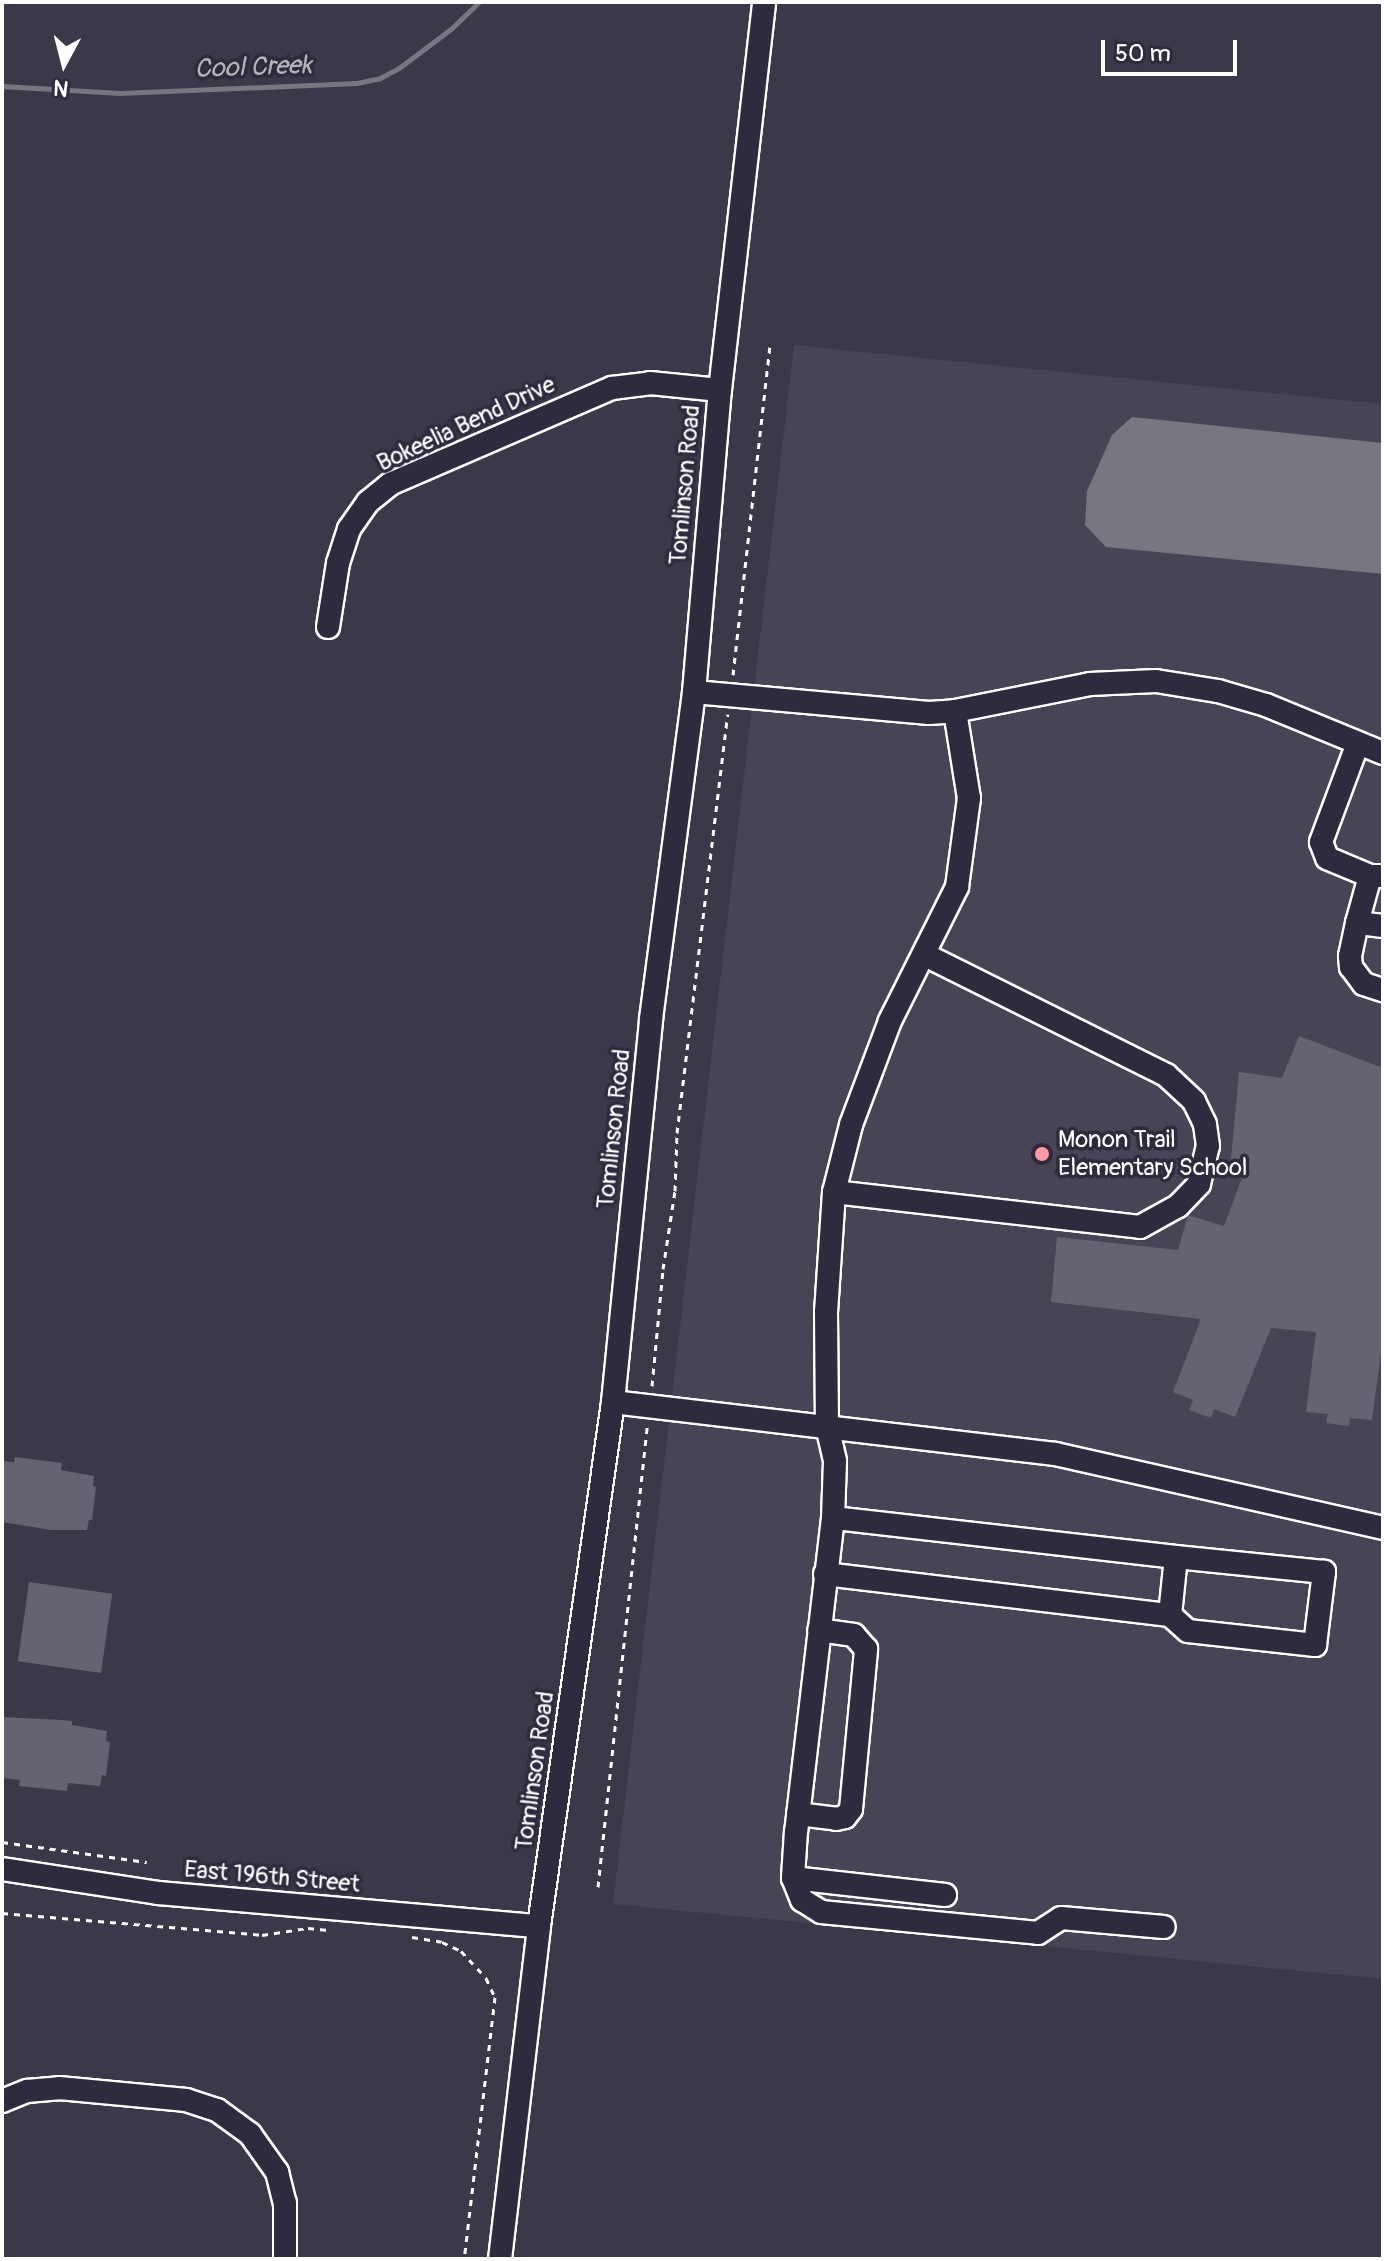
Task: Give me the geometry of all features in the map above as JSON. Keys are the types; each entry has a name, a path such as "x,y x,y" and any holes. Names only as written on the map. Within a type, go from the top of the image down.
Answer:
{"street":[{"name":"Tomlinson Road","path":"500,2259 539,1926 613,1402 651,1019 694,692 720,390 764,2"},
{"name":"Bokeelia Bend Drive","path":"328,627 338,563 349,529 368,502 390,484 612,388 650,383 720,390"},
{"path":"694,692 901,711 955,711 1090,684 1156,681 1218,691 1266,705 1383,753"},
{"path":"955,711 969,798 957,887 890,1021 851,1125 834,1192 826,1312 827,1426 835,1461 833,1518 793,1878 802,1900 821,1912 1038,1933 1061,1918 1164,1927"},
{"path":"1358,743 1321,842 1327,858 1376,876 1357,923 1351,945 1351,967 1364,984 1383,990"},
{"path":"1357,923 1383,926"},
{"path":"834,1192 1140,1227 1178,1206 1199,1184 1208,1146 1205,1124 1194,1101 1166,1075 925,955"},
{"path":"613,1402 1055,1454 1383,1528"},
{"path":"825,1574 1170,1615 1188,1631 1315,1645 1324,1572 833,1518"},
{"path":"1170,1615 1176,1557"},
{"path":"798,1814 836,1819 845,1817 851,1809 866,1649 854,1635 819,1630"},
{"name":"East 196th Street","path":"2,1869 158,1893 539,1926"},
{"path":"793,1878 945,1895"},
{"path":"2,2101 27,2091 59,2088 186,2100 217,2110 250,2134 277,2172 287,2218 285,2259"}],"path":[{"path":"598,1887 663,1269 675,1191 677,1133 770,346"},
{"path":"2,1842 147,1862"},
{"path":"2,1913 262,1935 308,1928 330,1930"},
{"path":"404,1935 442,1942 461,1951 486,1978 495,1997 464,2259"}],"shaded area":[{"name":"Monon Trail Elementary School","path":"794,345 1383,404 1383,1979 613,1904"},
{"path":"1132,417 1383,443 1383,574 1106,547 1085,525 1087,491 1112,435"}],"building":[{"name":"Monon Trail Elementary School","path":"1299,1036 1383,1068 1383,1339 1372,1420 1350,1418 1349,1426 1326,1423 1328,1414 1306,1412 1316,1332 1271,1328 1235,1417 1214,1409 1211,1418 1189,1410 1193,1400 1173,1392 1201,1319 1051,1302 1057,1237 1178,1250 1188,1215 1224,1226 1248,1162 1231,1159 1239,1072 1282,1078"},
{"path":"15,1457 62,1463 61,1470 94,1476 93,1486 96,1487 92,1520 89,1520 87,1530 51,1530 2,1522 2,1461 14,1462"},
{"path":"29,1582 112,1594 101,1673 18,1661"},
{"path":"2,1717 72,1721 72,1725 107,1731 106,1741 110,1742 106,1776 102,1775 100,1786 68,1783 67,1791 19,1786 20,1780 2,1778"}],"waterway":[{"name":"Cool Creek","path":"2,86 120,93 357,83 380,78 399,68 452,28 479,2"}],"place":[{"name":"Monon Trail Elementary School","path":"1042,1154"}]}
